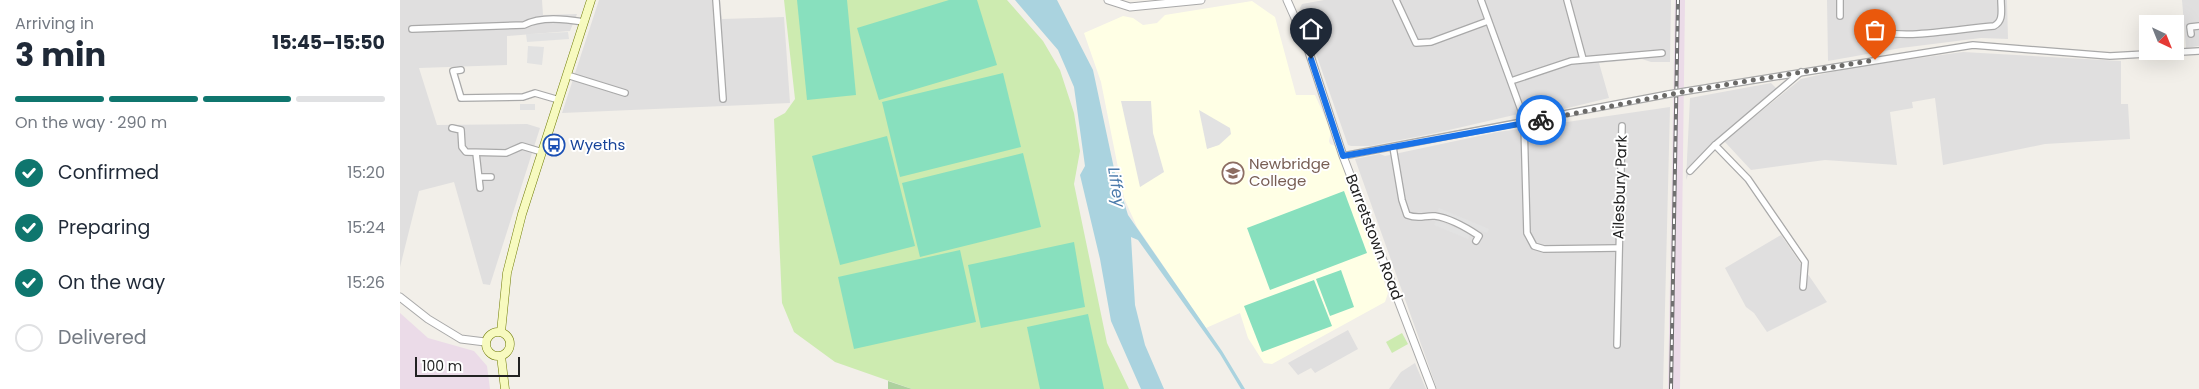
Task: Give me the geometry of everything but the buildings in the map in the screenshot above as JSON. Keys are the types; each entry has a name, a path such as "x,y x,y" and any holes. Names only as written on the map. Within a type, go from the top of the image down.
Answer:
{"main road":[{"path":"500,332 507,273 522,214 591,0"},
{"path":"500,332 505,334 510,342 507,352 501,356 490,353 486,342 489,335 500,332"},
{"path":"501,356 505,389"}],"street":[{"path":"716,0 723,98"},
{"path":"1108,0 1130,6 1201,0"},
{"name":"Barretstown Road","path":"1287,0 1306,43 1343,156 1432,389"},
{"path":"1396,0 1416,43 1431,42 1488,21"},
{"path":"1481,0 1511,81 1524,123"},
{"path":"1567,0 1583,59"},
{"path":"1840,0 1840,16"},
{"path":"1866,30 1881,34 1911,34 1994,26 1999,23 2001,18 2001,0"},
{"path":"412,30 524,25 532,21 550,20 584,22"},
{"path":"2191,34 2190,27 2199,26"},
{"path":"1343,156 1669,94 1973,45 2110,56 2199,51"},
{"path":"1511,81 1551,66 1583,59 1662,53"},
{"path":"461,70 453,71 458,94 461,98 523,98 535,93 559,100"},
{"path":"1690,171 1715,145 1801,72"},
{"path":"567,75 625,93"},
{"name":"Ailesbury Park","path":"1524,123 1527,233 1534,246 1553,249 1618,248"},
{"name":"Ailesbury Park","path":"1616,344 1622,126"},
{"path":"452,128 461,130 464,150 476,153 506,153 522,146 542,152"},
{"path":"1715,145 1748,180 1805,262 1803,287"},
{"path":"1393,147 1402,200 1407,215 1417,219 1433,216 1451,222 1479,236 1476,241"},
{"path":"476,153 477,172 481,177 480,188"},
{"path":"481,177 491,177"},
{"path":"400,297 428,319 461,339 486,342"}],"shaded area":[{"path":"400,0 542,0 543,15 577,14 570,31 507,36 507,65 419,68 437,125 527,124 540,128 490,285 483,284 454,182 419,191 400,267"},
{"path":"599,0 720,0 722,19 784,17 790,103 562,113"},
{"path":"1324,0 1671,0 1670,62 1651,62 1642,59 1599,63 1609,98 1547,113 1545,108 1370,146 1351,146 1348,145 1300,8 1302,4"},
{"path":"1675,0 1685,0 1680,389 1668,389"},
{"path":"1827,0 2007,0 2008,39 1981,38 1901,48 1828,61"},
{"path":"2182,0 2199,0 2199,46 2186,48"},
{"name":"Newbridge College","path":"1252,1 1275,17 1296,95 1315,95 1331,131 1330,144 1338,147 1388,293 1385,302 1272,364 1264,363 1248,338 1240,313 1206,328 1137,227 1124,198 1101,82 1084,33 1123,16 1133,18 1143,25 1157,23 1165,15"},
{"path":"568,32 569,39 527,42 526,34"},
{"path":"528,46 544,47 542,65 527,63"},
{"path":"1963,52 2121,61 2121,104 2128,104 2130,139 2045,144 1943,165 1935,98 1912,102 1913,108 1890,112 1897,165 1825,160 1751,170 1724,141 1801,79 1853,67"},
{"path":"1771,83 1778,90 1698,158 1692,165 1686,180 1690,98"},
{"path":"1121,101 1151,101 1153,133 1164,172 1140,187"},
{"path":"520,104 535,104 535,110 520,110"},
{"path":"1670,107 1663,389 1437,389 1355,159 1380,154 1385,156 1498,132"},
{"path":"1199,110 1230,128 1231,134 1219,145 1207,149"},
{"path":"1439,208 1489,229 1487,233 1437,213"},
{"path":"1436,220 1470,234 1468,239 1434,225"},
{"path":"1781,235 1827,302 1767,332 1754,313 1746,307 1725,268"},
{"path":"400,313 428,338 474,351 487,366 490,389 400,389"},
{"path":"1348,330 1358,349 1315,373 1311,368 1298,375 1288,363"},
{"path":"1415,363 1426,389 1389,389 1401,372"}],"green space":[{"path":"784,0 1007,0 1043,41 1060,70 1074,113 1080,151 1074,184 1107,343 1129,389 912,389 835,362 794,332 782,303 774,119 785,113 795,99"},
{"path":"797,0 847,0 856,95 807,100"},
{"path":"949,0 977,0 997,65 879,100 857,28"},
{"path":"1003,73 1021,147 900,177 882,102"},
{"path":"887,136 915,246 840,265 812,156"},
{"path":"1023,153 1041,227 920,257 902,183"},
{"path":"1344,191 1367,253 1270,290 1247,228"},
{"path":"1074,242 1085,307 981,328 968,265"},
{"path":"960,250 976,322 854,349 838,277"},
{"path":"1341,270 1354,307 1330,316 1316,279"},
{"path":"1314,280 1332,326 1262,352 1244,306"},
{"path":"1088,314 1104,389 1040,389 1027,327"},
{"path":"1402,333 1408,344 1392,353 1386,342"},
{"path":"888,381 912,389 888,389"}],"water":[{"name":"Liffey","path":"1015,0 1057,0 1093,70 1115,173 1128,215 1222,351 1245,389 1241,389 1220,354 1138,240 1131,237 1135,305 1145,345 1164,389 1141,389 1111,321 1100,259 1080,175 1085,166 1074,87 1058,50"}],"railway":[{"path":"1671,389 1678,0"}],"way so far":[{"path":"1541,120 1687,91 1875,60"}],"place":[{"name":"Wyeths","path":"554,145"},
{"name":"Newbridge College","path":"1233,173"}],"route":[{"path":"1311,59 1343,156 1541,120"}]}
